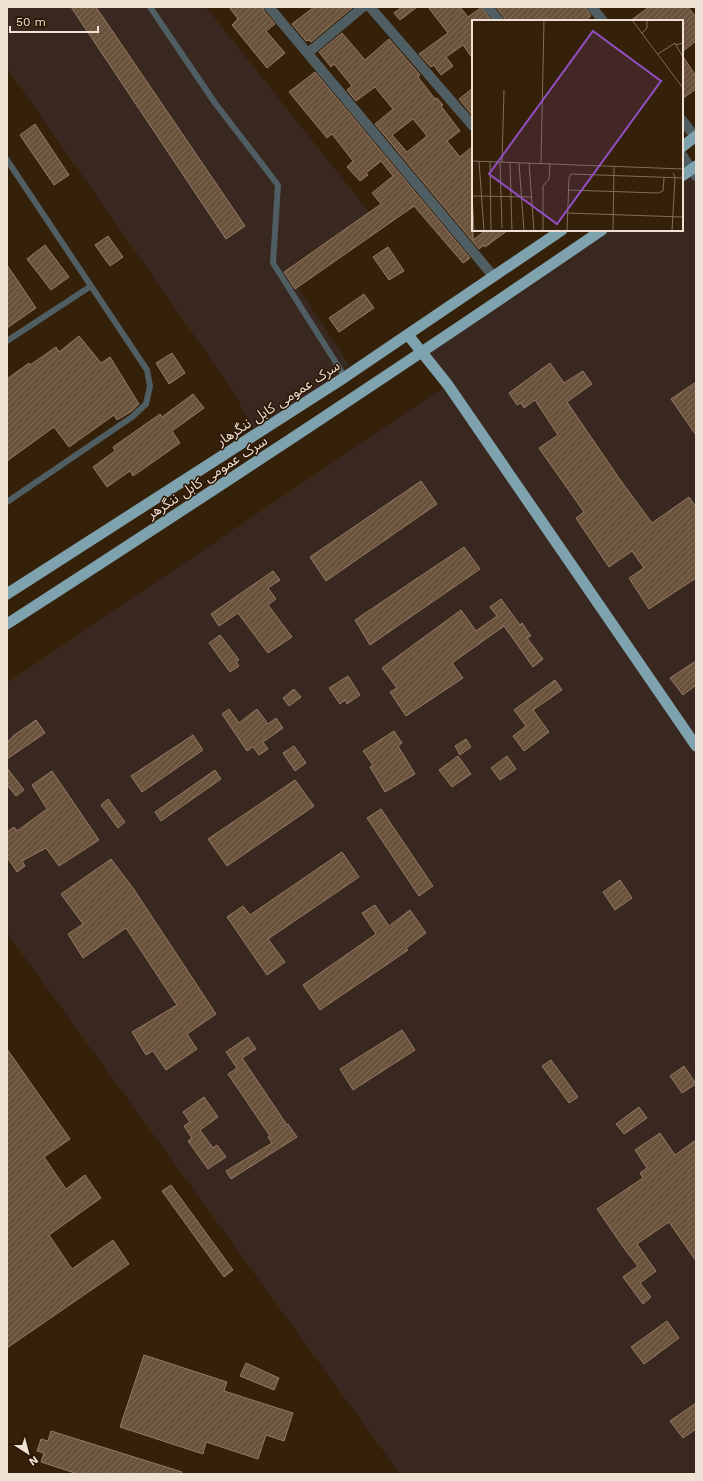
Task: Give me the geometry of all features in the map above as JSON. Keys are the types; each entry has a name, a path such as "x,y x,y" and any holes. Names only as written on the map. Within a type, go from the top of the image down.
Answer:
{"highway":[{"path":"683,146 695,136"},
{"path":"683,176 694,170"},
{"name":"سرک عمومی کابل ننگرهار","path":"7,594 345,377 494,277 559,231"},
{"path":"422,353 601,231"},
{"path":"408,335 448,385 696,746"},
{"name":"سرک عمومی کابل ننگرهر","path":"7,624 422,353"}],"street":[{"path":"269,7 494,277"},
{"path":"308,52 364,7"},
{"path":"370,7 472,125"},
{"path":"488,7 497,20"},
{"path":"592,7 602,20"},
{"path":"683,121 695,136"},
{"path":"683,156 694,170"}],"lane":[{"path":"150,7 215,103 278,185 273,263 345,377"},
{"path":"7,160 147,370 150,386 146,404 132,418 7,502"},
{"path":"7,341 91,286"}],"shaded area":[{"path":"7,7 206,7 370,213 286,269 350,365 255,433 233,391 7,68"},
{"path":"696,166 696,1471 692,1474 400,1474 7,933 7,683 447,385 422,353 601,231 683,231 683,175"}],"building":[{"path":"71,7 96,7 245,226 226,239"},
{"path":"229,7 263,7 264,11 275,24 266,31 285,53 267,68 232,25 238,19"},
{"path":"314,7 353,7 311,42 309,40 306,41 292,24"},
{"path":"402,7 417,7 400,20 394,13"},
{"path":"428,7 460,7 468,17 482,7 490,20 472,20 472,58 463,45 446,57 453,66 441,75 434,65 431,67 419,54 448,33"},
{"path":"496,7 585,7 591,16 585,20 505,20"},
{"path":"649,7 688,7 696,17 696,41 683,51 683,20 631,20"},
{"path":"342,33 365,60 389,39 420,75 418,77 435,99 437,98 443,105 441,106 460,131 447,141 460,157 472,147 473,240 485,231 507,231 485,247 484,245 479,249 375,124 393,109 375,87 356,101 347,90 352,86 334,64 331,67 319,52","holes":["413,119 427,136 407,152 392,135"]},
{"path":"683,56 696,76 696,89 683,98"},
{"path":"315,72 470,258 463,263 414,206 295,289 284,272 381,204 372,193 393,176 381,161 366,173 368,175 360,181 347,167 353,161 332,134 327,138 289,92"},
{"path":"472,89 472,115 459,99"},
{"path":"35,124 69,175 54,185 20,135"},
{"path":"108,236 123,257 110,266 95,245"},
{"path":"45,245 69,277 51,290 27,259"},
{"path":"388,247 404,271 389,280 373,257"},
{"path":"7,265 36,308 7,328"},
{"path":"364,294 374,308 339,332 329,318"},
{"path":"79,336 101,363 110,357 139,404 132,411 117,420 114,415 69,447 54,427 7,461 7,379 29,363 30,365 56,347 59,352"},
{"path":"172,353 185,373 169,384 156,363"},
{"path":"550,363 564,383 583,371 592,384 567,402 621,481 652,523 689,497 696,507 696,578 649,609 629,578 644,568 632,551 609,567 576,518 584,512 539,448 558,435 535,400 524,408 521,403 517,405 509,393"},
{"path":"696,382 696,435 671,399"},
{"path":"193,394 204,408 172,431 180,443 133,476 130,471 107,487 93,467 115,451 113,447 160,414 162,417"},
{"path":"421,481 437,504 326,581 310,557"},
{"path":"464,547 480,569 370,645 355,620"},
{"path":"273,571 280,580 268,588 276,599 268,605 292,637 268,653 238,613 219,626 211,614"},
{"path":"501,599 520,625 522,623 531,636 527,638 543,659 533,667 504,626 452,663 463,678 406,716 390,692 397,688 382,668 461,610 476,631 497,616 490,607"},
{"path":"220,635 239,660 236,662 239,666 230,672 209,643"},
{"path":"696,661 696,685 683,695 670,678"},
{"path":"348,676 360,695 347,704 345,700 340,704 329,688"},
{"path":"555,680 562,690 533,710 549,732 524,751 513,736 526,726 514,710"},
{"path":"294,689 301,697 289,706 283,698"},
{"path":"229,709 239,723 257,709 268,724 276,718 283,728 263,742 268,749 259,755 253,747 247,751 222,714"},
{"path":"36,720 45,733 7,759 7,742"},
{"path":"394,731 402,743 398,746 415,774 385,792 370,767 373,765 363,751"},
{"path":"193,735 203,750 142,792 131,776"},
{"path":"466,739 471,747 460,755 455,746"},
{"path":"294,746 306,763 295,771 283,753"},
{"path":"458,756 471,774 452,787 439,770"},
{"path":"507,756 516,769 500,780 491,768"},
{"path":"7,768 24,790 16,796 7,785"},
{"path":"215,770 221,779 161,821 155,812"},
{"path":"52,771 99,840 59,866 46,848 22,861 25,866 17,872 7,857 7,832 14,827 17,831 47,809 32,785"},
{"path":"295,780 314,806 227,866 208,839"},
{"path":"108,799 125,822 118,828 101,805"},
{"path":"381,809 433,886 419,896 367,818"},
{"path":"342,852 359,877 268,939 285,962 267,975 227,917 243,906 250,915"},
{"path":"111,859 133,888 216,1014 187,1034 197,1049 166,1070 153,1051 146,1055 132,1032 177,1005 126,928 83,958 68,934 83,924 61,894"},
{"path":"620,880 632,898 615,910 603,892"},
{"path":"375,905 389,926 410,910 426,933 406,948 408,950 320,1010 303,985 376,934 362,913"},
{"path":"402,1030 415,1050 353,1090 340,1069"},
{"path":"248,1037 256,1049 242,1058 287,1125 288,1124 297,1137 231,1179 226,1171 272,1143 268,1137 270,1136 228,1074 237,1068 226,1052"},
{"path":"7,1049 70,1139 44,1157 66,1189 85,1175 101,1198 49,1235 72,1269 113,1240 129,1264 7,1348"},
{"path":"551,1060 578,1097 569,1103 542,1066"},
{"path":"684,1066 696,1084 682,1093 670,1076"},
{"path":"204,1097 218,1117 200,1130 213,1148 217,1145 226,1157 208,1169 188,1141 192,1138 184,1126 190,1122 183,1112"},
{"path":"639,1107 647,1118 624,1134 616,1124"},
{"path":"660,1133 675,1155 696,1140 696,1261 669,1222 637,1244 656,1271 640,1283 651,1297 643,1304 623,1277 638,1266 597,1209 643,1178 640,1173 647,1168 635,1150"},
{"path":"171,1185 233,1270 224,1277 162,1191"},
{"path":"667,1321 679,1338 644,1364 631,1347"},
{"path":"144,1355 227,1382 224,1391 293,1413 284,1441 266,1435 258,1459 206,1442 203,1454 120,1427"},
{"path":"246,1363 279,1378 274,1390 240,1376"},
{"path":"696,1403 696,1429 683,1438 670,1421"},
{"path":"51,1431 182,1472 181,1474 78,1474 41,1462 44,1453 37,1451 41,1439 48,1441"}]}
